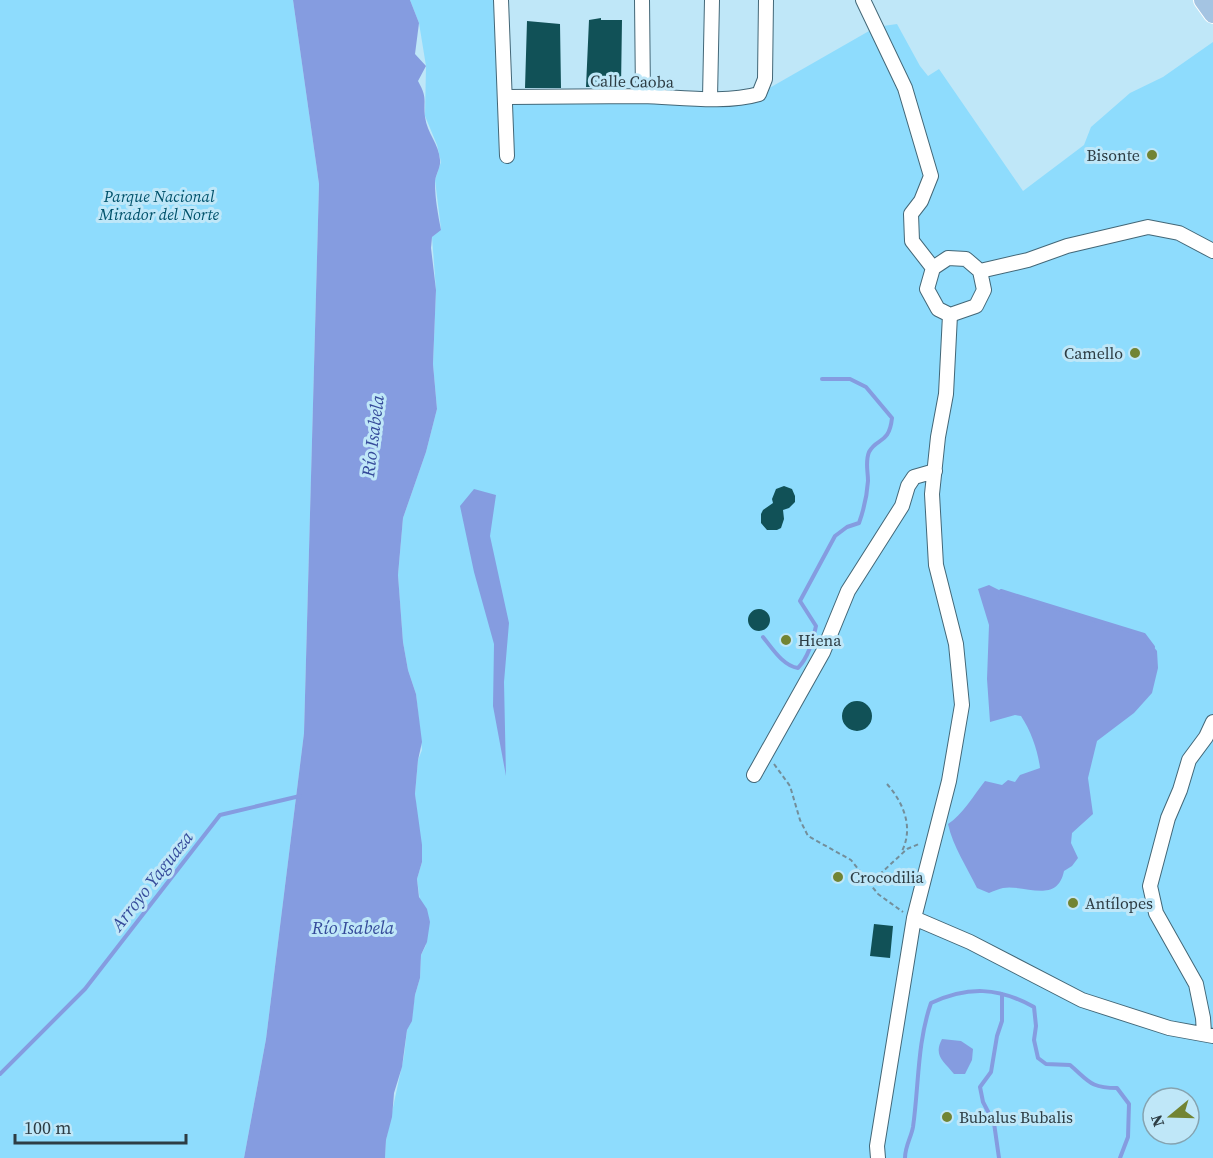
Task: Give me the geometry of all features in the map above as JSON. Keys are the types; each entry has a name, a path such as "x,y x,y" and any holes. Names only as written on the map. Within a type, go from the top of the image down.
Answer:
{"main road":[{"path":"1203,0 1213,14"}],"street":[{"path":"501,0 507,156"},
{"path":"642,0 643,96"},
{"path":"710,98 712,0"},
{"name":"Calle Caoba","path":"505,97 747,98 759,94 765,79 766,0"},
{"path":"863,0 905,88 931,176 921,201 911,214 912,241 933,268"},
{"path":"980,271 1028,260 1067,246 1148,227 1179,233 1213,251"},
{"path":"948,258 966,260 980,271 984,290 975,306 950,315 938,309 927,289 933,268 948,258"},
{"path":"878,1158 877,1146 914,918 949,781 962,705 956,644 936,565 932,494 938,436 946,394 950,315"},
{"path":"753,775 823,652 848,591 902,506 908,486 914,477 935,471"},
{"path":"914,918 970,942 1082,1000 1169,1028 1208,1034 1196,984 1156,913 1150,886 1168,818 1189,760 1213,722"}],"path":[{"path":"764,755 770,759 790,786 800,820 808,836 851,860 878,894 914,918"},
{"path":"887,784 901,802 906,817 906,843 901,854"},
{"path":"865,878 879,875 901,854 916,845 933,843"}],"green space":[{"name":"Parque Nacional Mirador del Norte","path":"0,0 293,0 319,184 304,733 266,1039 244,1158 0,1158"},
{"path":"410,0 501,0 505,97 759,94 876,27 897,24 920,66 928,76 939,69 1023,191 1084,145 1091,127 1130,93 1163,77 1213,42 1213,1158 385,1158 386,1140 404,1056 407,1030 411,1022 420,978 421,955 426,945 417,879 422,862 415,794 418,760 422,750 416,694 408,670 403,642 398,575 403,518 426,452 437,409 433,364 436,290 432,237 441,229 435,180 441,162 437,145 425,116 426,66 419,23"}],"water":[{"name":"Río Isabela","path":"293,0 410,0 419,23 415,54 426,66 418,81 424,96 426,123 438,149 440,160 435,183 441,230 432,237 431,248 436,290 433,364 437,409 426,452 403,518 398,575 403,642 408,670 416,694 422,742 415,794 422,845 422,862 417,879 419,897 427,909 430,922 427,942 421,955 420,978 415,995 412,1021 407,1030 402,1067 394,1093 385,1158 244,1158 266,1039 304,733 319,184"},
{"path":"474,489 496,495 490,536 509,623 504,682 506,776 493,706 494,644 474,572 460,506"},
{"path":"989,585 1001,591 1144,635 1157,651 1158,668 1152,693 1134,713 1097,741 1088,778 1093,814 1072,833 1071,843 1078,858 1064,871 1060,881 1047,890 1001,888 989,893 977,888 957,849 948,824 963,810 985,781 1002,785 1008,780 1015,782 1020,775 1040,768 1034,741 1021,716 1015,715 990,722 987,679 989,625 978,589"},
{"path":"942,1039 961,1041 973,1049 972,1060 965,1074 954,1074 941,1058 939,1050"}],"building":[{"path":"601,18 601,20 622,20 621,87 586,87 589,20"},
{"path":"527,21 560,24 561,88 525,88"},
{"path":"784,486 792,489 795,502 783,510 784,519 781,528 767,530 761,523 761,514 773,503 772,499 776,489"},
{"path":"759,609 767,612 770,620 767,628 759,631 751,628 748,620 751,612"},
{"path":"857,701 868,705 872,716 868,727 857,731 846,727 842,716 846,705"},
{"path":"874,924 893,926 890,958 870,956"}],"waterway":[{"path":"763,637 787,664 798,668 805,659 816,626 800,601 835,536 847,527 859,523 867,492 869,452 886,437 890,427 892,418 866,387 850,379 822,379"},
{"path":"1000,596 1001,591 1144,635 1153,647"},
{"name":"Arroyo Yaguaza","path":"0,1074 85,989 220,815 300,796"},
{"path":"905,1158 913,1127 923,1033 931,1003 945,997 983,991 1021,1000 1034,1007 1036,1026 1034,1040 1038,1058 1046,1064 1070,1065 1095,1085 1117,1088 1129,1104 1128,1137 1120,1158"},
{"path":"999,1158 994,1123 983,1102 980,1087 991,1072 1002,1021 1002,994"}],"place":[{"name":"Bisonte","path":"1152,155"},
{"name":"Camello","path":"1135,353"},
{"name":"Hiena","path":"786,640"},
{"name":"Crocodilia","path":"838,877"},
{"name":"Antílopes","path":"1073,903"},
{"name":"Bubalus Bubalis","path":"947,1117"}]}
